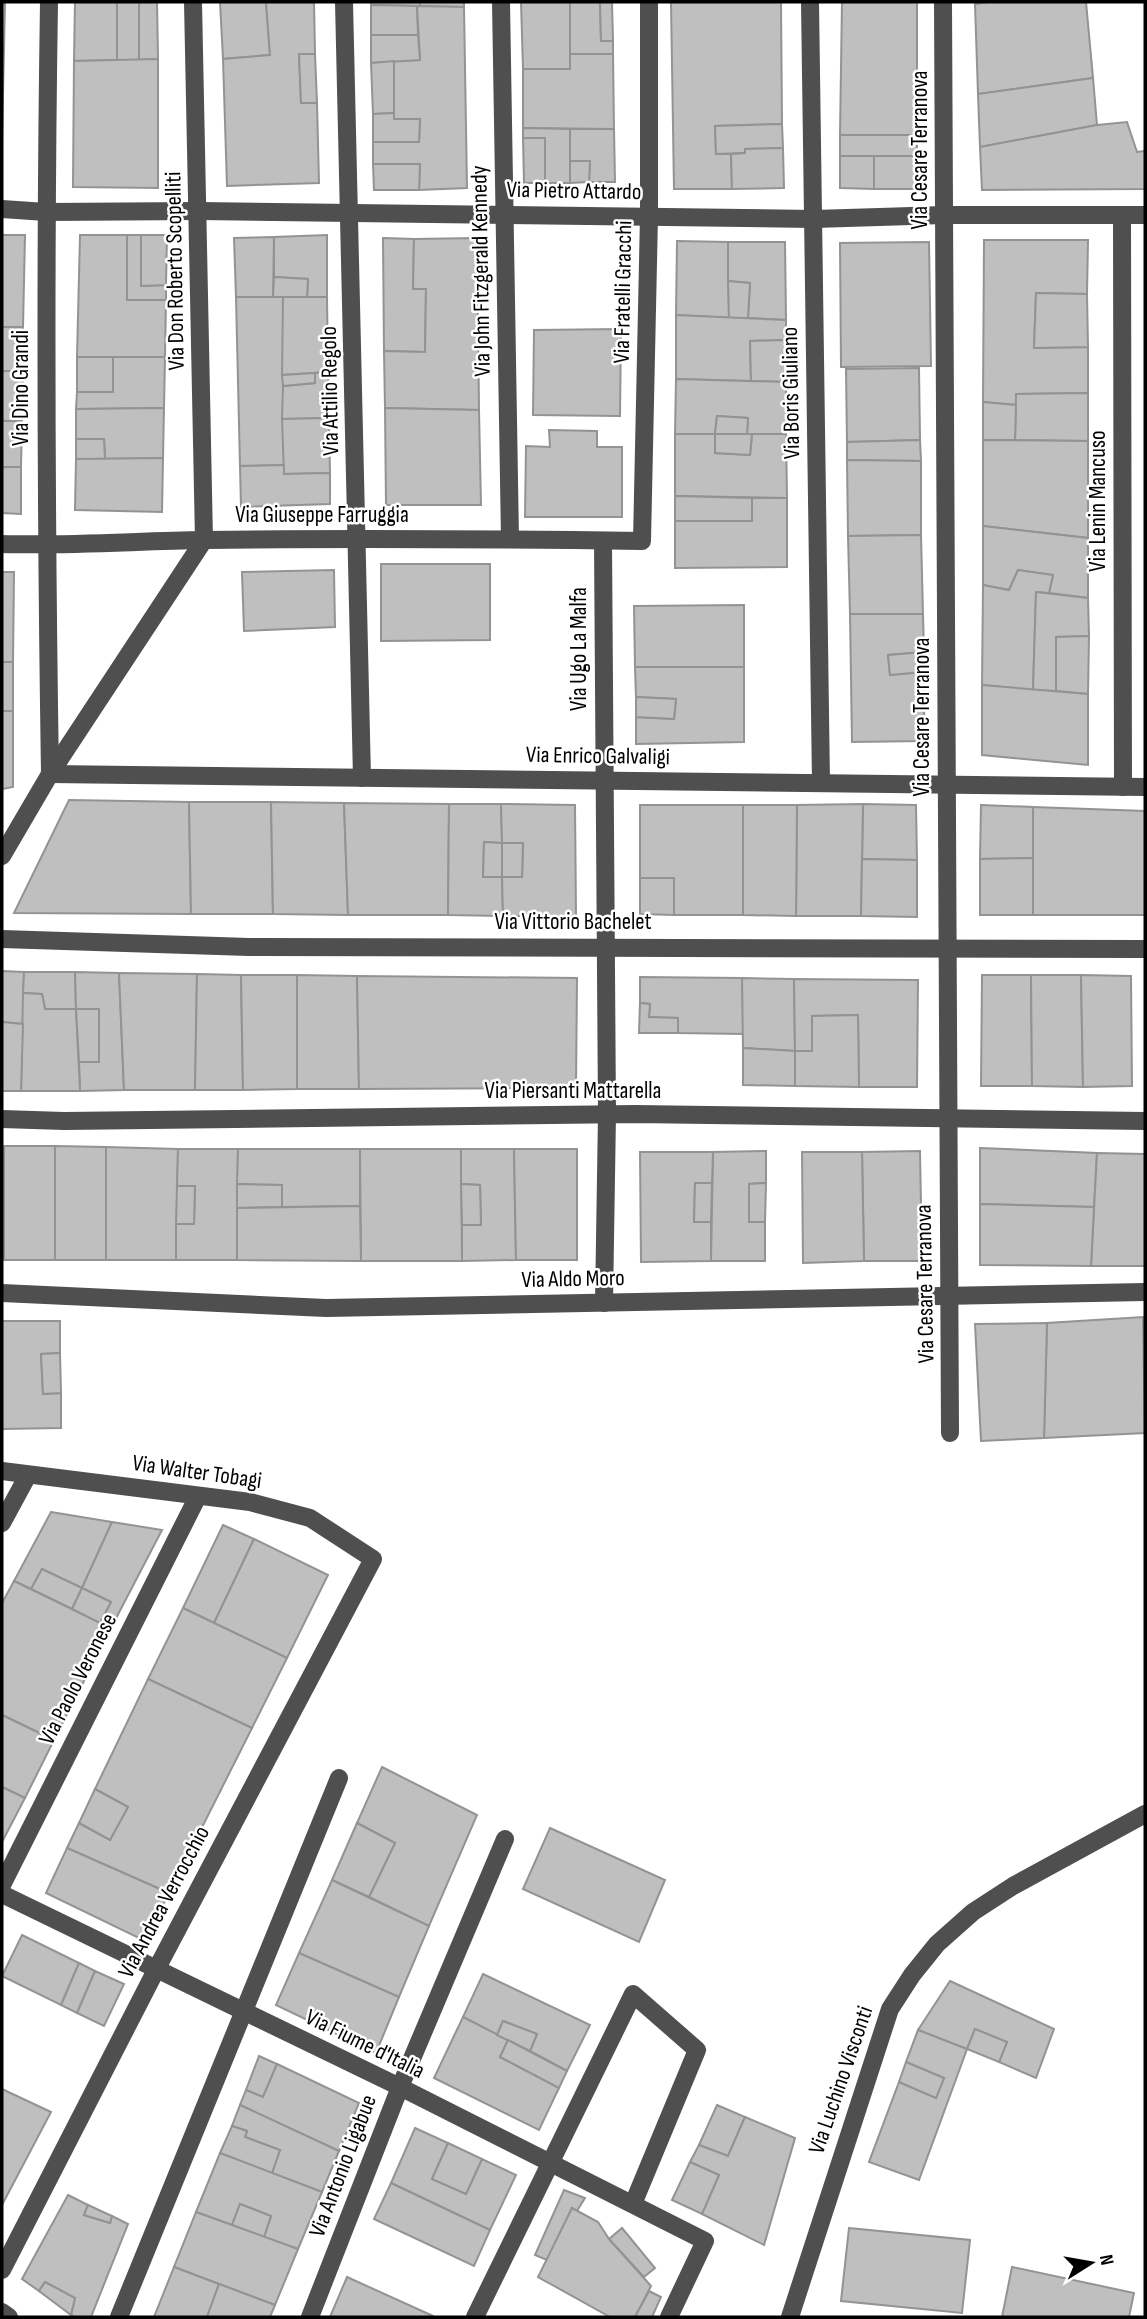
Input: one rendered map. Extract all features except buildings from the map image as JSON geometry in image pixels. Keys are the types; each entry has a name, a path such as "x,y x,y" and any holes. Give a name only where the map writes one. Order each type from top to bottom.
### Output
{"street":[{"name":"Via Dino Grandi","path":"49,2 46,546 50,774"},
{"name":"Via Don Roberto Scopelliti","path":"193,2 204,540"},
{"name":"Via Attilio Regolo","path":"344,2 362,778"},
{"name":"Via John Fitzgerald Kennedy","path":"501,2 510,539"},
{"name":"Via Fratelli Gracchi","path":"642,541 649,216 649,2"},
{"name":"Via Boris Giuliano","path":"810,2 821,783"},
{"name":"Via Cesare Terranova","path":"943,2 950,1433"},
{"name":"Via Pietro Attardo","path":"2,209 46,212 199,211 814,219 944,215 1145,215"},
{"name":"Via Lenin Mancuso","path":"1122,215 1123,787"},
{"name":"Via Giuseppe Farruggia","path":"2,544 46,546 204,540 642,541"},
{"path":"2,856 50,774 204,540"},
{"name":"Via Ugo La Malfa","path":"603,541 607,1114 604,1303"},
{"name":"Via Enrico Galvaligi","path":"50,774 1145,787"},
{"name":"Via Vittorio Bachelet","path":"2,939 249,947 1145,948"},
{"name":"Via Piersanti Mattarella","path":"2,1119 64,1121 607,1114 1145,1121"},
{"name":"Via Aldo Moro","path":"2,1293 326,1308 1145,1292"},
{"name":"Via Walter Tobagi","path":"2,1471 250,1502 310,1518 373,1559"},
{"path":"2,1523 28,1475"},
{"name":"Via Paolo Veronese","path":"2,1885 198,1496"},
{"name":"Via Andrea Verrocchio","path":"2,2270 156,1970 373,1559"},
{"path":"119,2317 339,1777"},
{"name":"Via Luchino Visconti","path":"790,2317 890,2009 912,1975 937,1944 973,1912 1013,1885 1145,1814"},
{"name":"Via Antonio Ligabue","path":"310,2317 400,2087 505,1839"},
{"name":"Via Fiume d'Italia","path":"2,1894 400,2087 705,2241 669,2317"},
{"path":"475,2317 633,1994 697,2050 633,2204"},
{"path":"2,2312 9,2317"}]}
